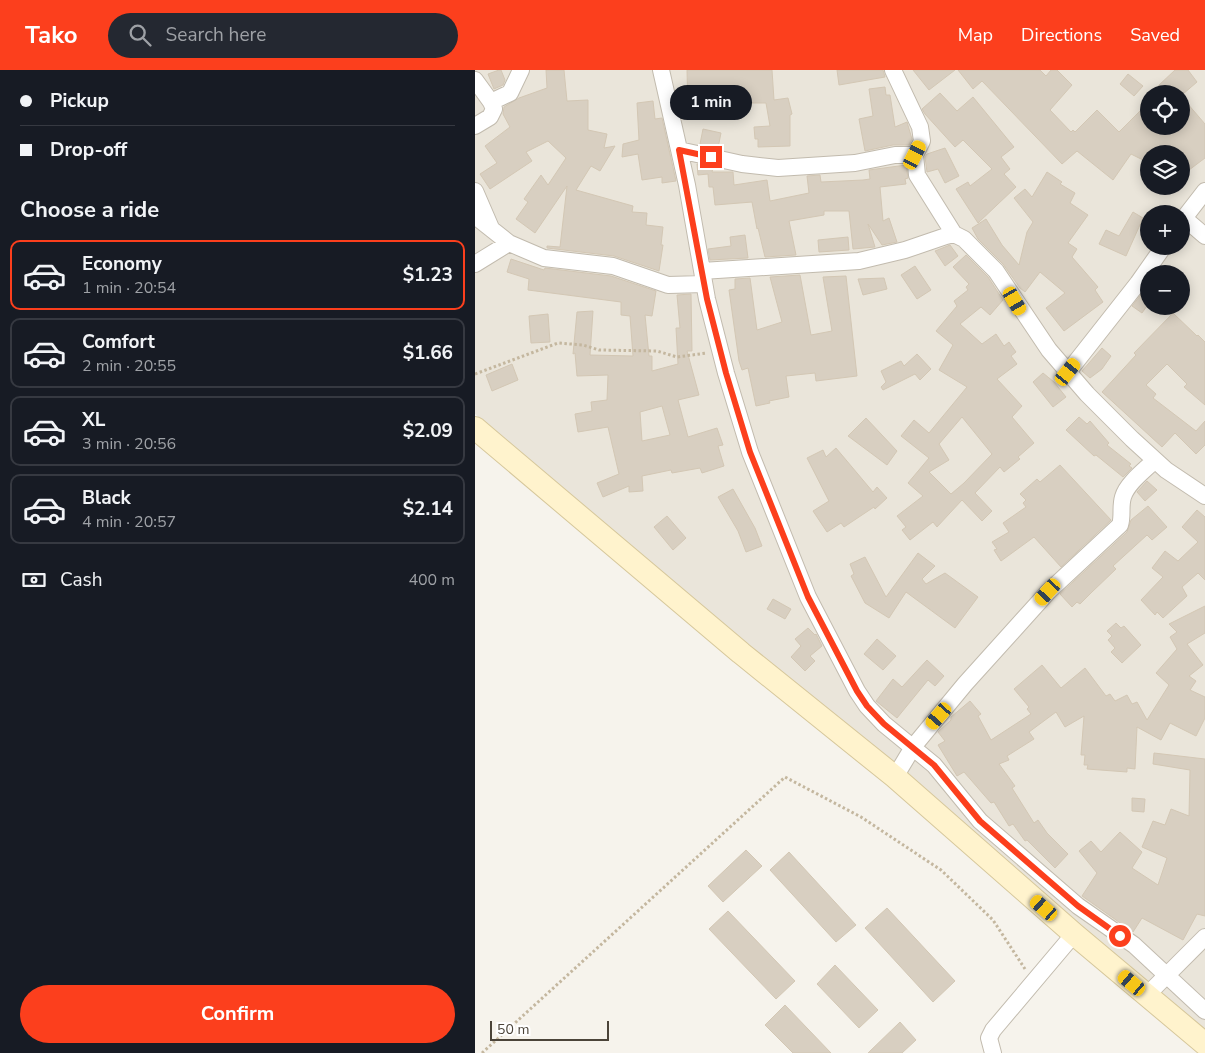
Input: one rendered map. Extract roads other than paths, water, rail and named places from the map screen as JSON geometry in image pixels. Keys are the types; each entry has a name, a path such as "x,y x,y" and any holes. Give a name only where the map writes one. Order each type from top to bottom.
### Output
{"main road":[{"path":"475,428 741,653 895,777 1074,934 1205,1044"}],"street":[{"path":"491,102 511,93 521,70"},
{"path":"661,70 679,150 703,278 720,351 750,452 808,597 867,706 884,724 934,765 980,821 1078,906 1134,945 1205,1011"},
{"path":"893,70 920,126 922,141 915,155 917,175 954,234 963,238 996,271 1033,328 1068,372 1132,439 1155,460 1205,496"},
{"path":"475,80 494,109 490,116 475,126"},
{"path":"679,150 742,164 778,168 855,163 895,154 915,155"},
{"path":"475,191 493,230"},
{"path":"1190,210 1205,191"},
{"path":"475,216 509,243 544,258 613,266 668,284 703,278 859,261 905,250 954,234"},
{"path":"1190,226 1205,236"},
{"path":"475,264 509,243"},
{"path":"1068,372 1139,283 1158,255"},
{"path":"895,777 913,747 965,684 1048,592 1120,525 1123,518 1123,496 1132,483 1155,460"},
{"path":"993,1053 989,1038 993,1030 1074,934"},
{"path":"1147,995 1205,937"}]}
